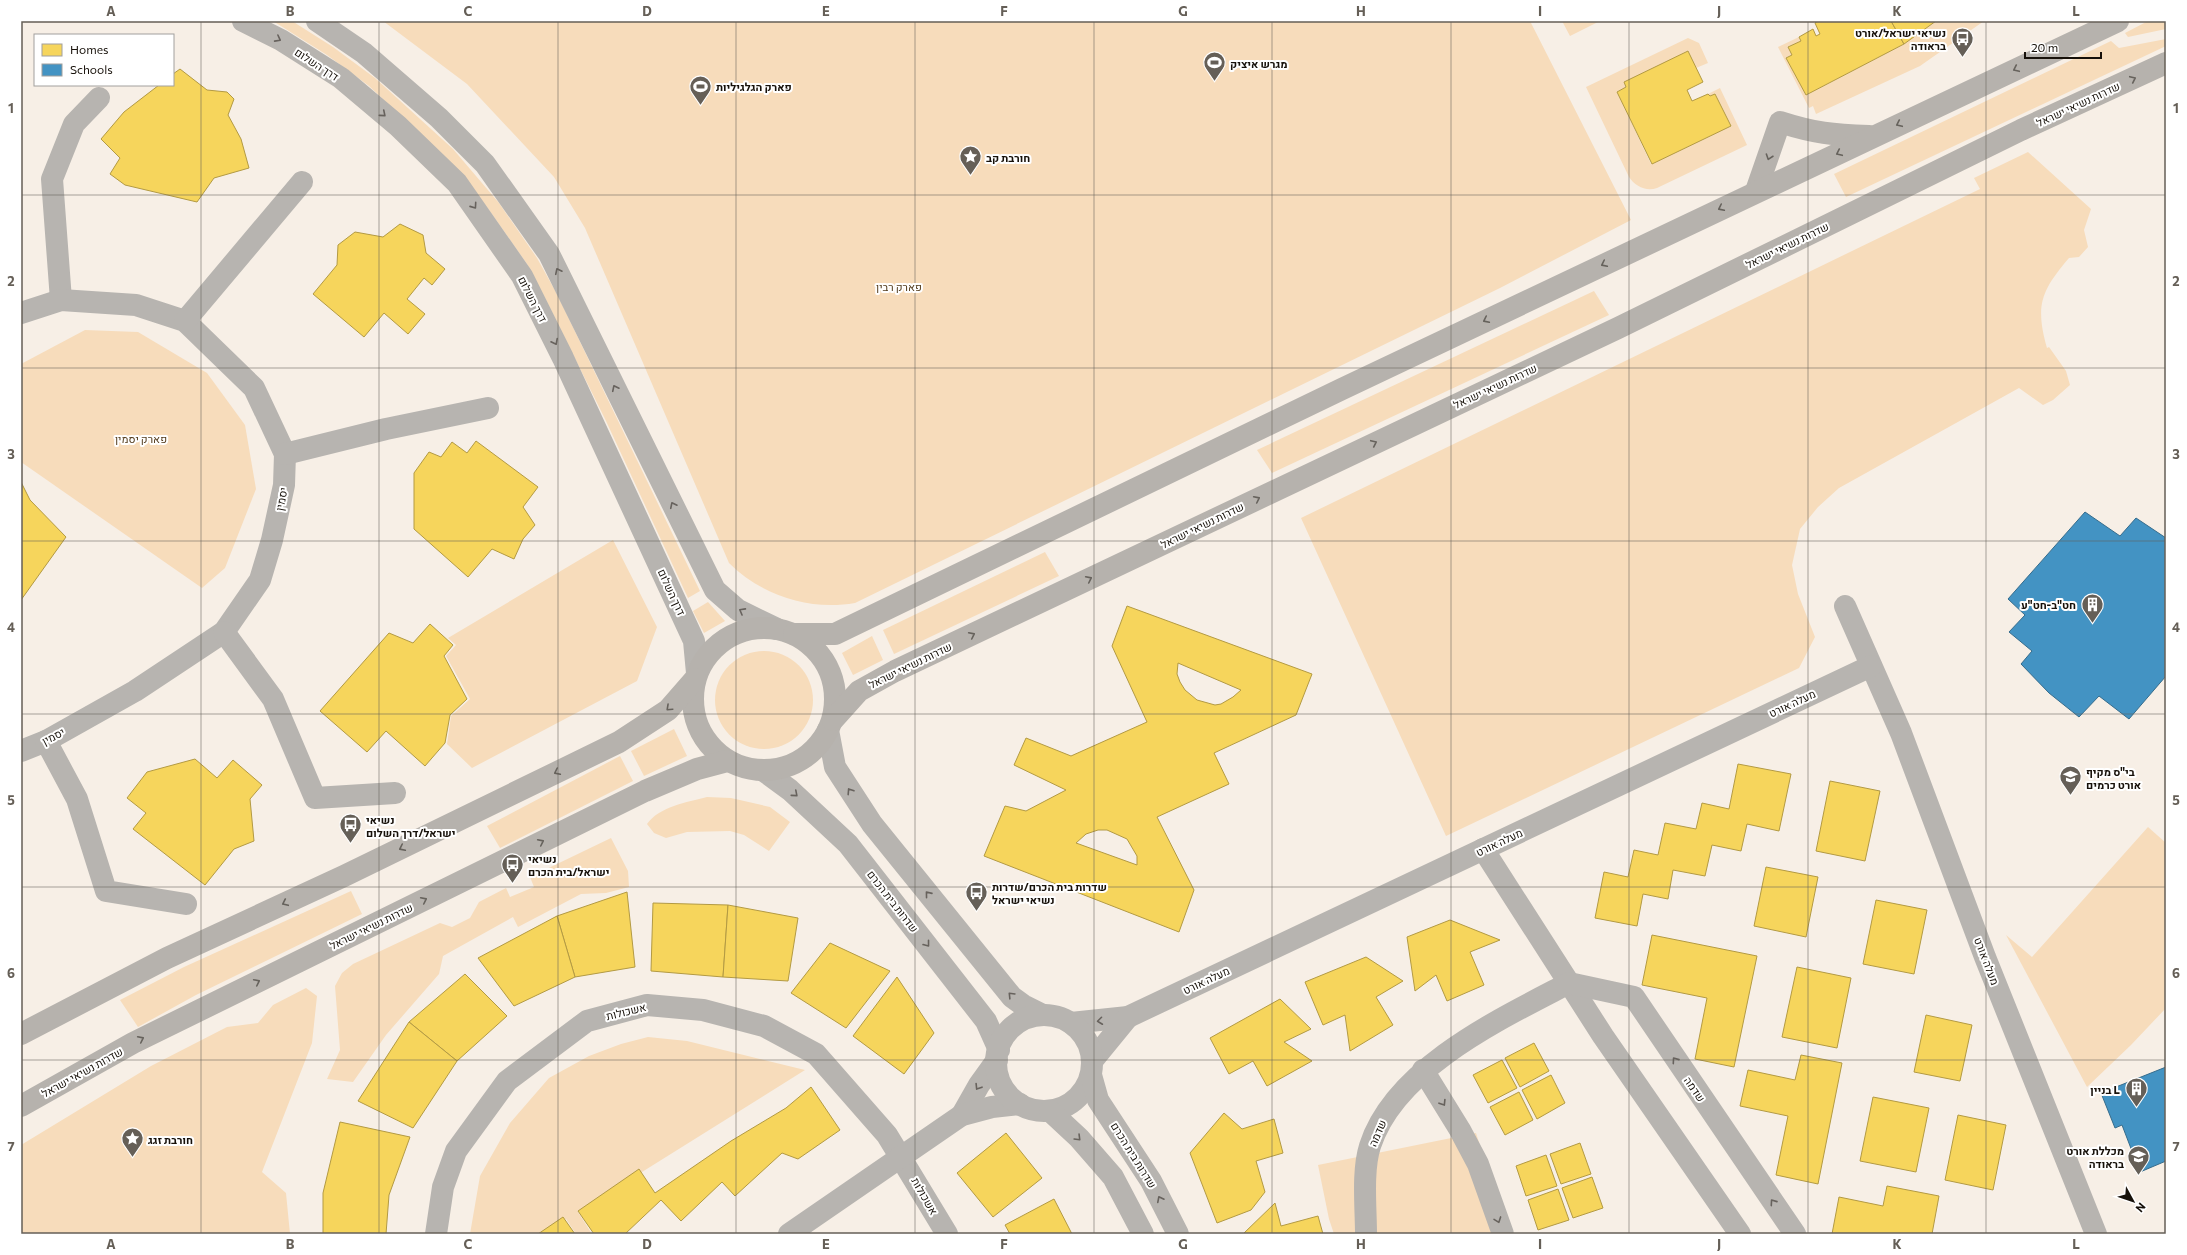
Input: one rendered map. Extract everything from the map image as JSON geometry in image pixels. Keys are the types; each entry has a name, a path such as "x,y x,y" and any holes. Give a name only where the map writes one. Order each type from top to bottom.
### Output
{"main road":[{"path":"21,1034 167,958 344,876 619,742 668,710 696,676 710,652 724,640 742,631 759,628 835,634 1756,191 2118,21"},
{"name":"שדרות נשיאי ישראל","path":"830,725 859,691 895,671 1618,328 2021,130 2166,64"},
{"path":"1756,191 1780,122 1813,132 1838,136 1874,136"},
{"path":"696,676 692,697 696,722 708,744 728,761 739,766 764,771 793,765 807,756 819,744 830,725 835,688 830,671 821,656 809,643 785,631"},
{"name":"שדרות נשיאי ישראל","path":"21,1106 133,1043 645,791 697,769 728,761"}],"street":[{"name":"דרך השלום","path":"243,21 281,40 341,78 398,126 457,183 522,276 563,358 694,641 696,676"},
{"path":"317,21 364,53 439,118 485,164 549,254 715,590 738,610 785,631"},
{"path":"60,300 52,179 74,124 99,98"},
{"path":"185,321 302,182"},
{"name":"יסמין","path":"21,313 60,300 136,305 185,321 254,388 285,454 284,485 272,540 260,580 224,632 136,690 46,741 21,751"},
{"path":"285,454 386,429 488,408"},
{"name":"מעלה אורט","path":"1845,606 1901,733 1985,957 2096,1234"},
{"path":"224,632 273,699 314,798 395,793"},
{"name":"מעלה אורט","path":"1071,1023 1128,1017 1871,666"},
{"path":"830,725 835,767 872,824 1012,997 1023,1006 1043,1015 1058,1017 1071,1023 1082,1033 1089,1046 1092,1068 1085,1089 1076,1100 1063,1107 1050,1111 1034,1110 1020,1104 1008,1094 1000,1081 998,1055"},
{"path":"46,741 76,799 106,891 186,904"},
{"name":"שדרות בית הכרם","path":"764,771 790,790 848,844 986,1020 998,1055"},
{"path":"1482,850 1603,1036 1740,1234"},
{"name":"שדמה","path":"1366,1234 1366,1182 1369,1148 1380,1121 1397,1098 1423,1070 1481,1031 1568,983 1634,997 1795,1234"},
{"name":"אשכולות","path":"436,1234 443,1187 456,1151 507,1081 587,1021 647,1005 703,1010 764,1026 816,1054 887,1135 947,1234"},
{"path":"962,1115 998,1055 1005,1036 1015,1025 1028,1018 1043,1015"},
{"name":"מעלה אורט","path":"1092,1068 1128,1017"},
{"name":"שדרות בית הכרם","path":"1092,1068 1098,1100 1151,1181 1178,1234"},
{"path":"1423,1070 1460,1130 1478,1164 1503,1234"},
{"path":"790,1234 902,1158 962,1115 992,1107 1020,1104"},
{"path":"1050,1111 1079,1138 1114,1177 1143,1234"}],"green space":[{"path":"273,21 292,21 333,47 375,78 453,149 499,203 537,258 557,294 700,591 688,598 606,421 546,300 527,264 489,210 458,170 369,86 327,55"},
{"name":"פארק רבין","path":"383,21 1530,21 1631,220 1500,288 855,603 821,605 804,603 772,592 756,584 742,575 729,563 585,228 554,177 467,84"},
{"path":"1562,21 1600,21 1570,36"},
{"path":"1936,21 1984,21 1920,66 1816,114 1813,106 1809,108 1778,47 1799,37 1801,41 1788,47 1792,55 1786,58 1806,95 1904,44"},
{"path":"2148,21 2166,21 2166,29 2128,37 2125,33"},
{"path":"1688,38 1699,43 1708,63 1696,68 1688,51 1617,92 1651,164 1731,126 1715,94 1710,96 1708,94 1720,88 1747,145 1657,188 1645,189 1634,183 1629,177 1586,87"},
{"path":"2166,39 2166,46 1846,197 1834,174 2111,41 2119,48"},
{"path":"2028,152 2091,209 2084,230 2088,247 2079,257 2069,258 2052,280 2043,299 2041,309 2043,333 2047,348 2049,347 2066,371 2070,385 2053,400 2043,405 2019,388 1839,488 1818,507 1800,529 1792,565 1798,594 1815,637 1799,668 1446,836 1301,518 1980,189 1974,178"},
{"path":"1594,291 1609,315 1272,473 1257,450"},
{"name":"פארק יסמין","path":"85,330 138,332 207,373 245,425 256,489 225,568 202,588 21,462 21,364"},
{"path":"613,540 657,627 637,681 472,768 447,744 451,716 470,699 446,656 456,645 448,638"},
{"path":"1045,552 1059,576 894,654 883,630"},
{"path":"708,602 725,621 704,633 693,611"},
{"path":"872,636 883,660 853,675 842,653"},
{"path":"764,651 783,655 799,665 809,681 813,700 809,719 799,735 783,745 764,749 745,745 729,735 719,719 715,700 719,681 729,665 745,655"},
{"path":"674,729 687,756 644,776 631,751"},
{"path":"620,756 633,781 500,848 487,826"},
{"path":"707,797 731,798 770,807 790,822 769,851 744,835 730,831 687,832 666,838 654,833 647,824 652,818 666,809 682,803"},
{"path":"2148,827 2166,843 2166,1008 2131,1045 2087,1087 2006,935 2032,957"},
{"path":"611,838 628,871 629,887 606,893 581,894 518,927 513,917 443,956 439,974 386,1035 353,1082 327,1079 340,1050 335,986 342,973 353,964 440,923 452,927 470,918 479,902 506,888 510,897 534,887 530,877"},
{"path":"351,891 362,914 196,995 138,1027 120,1000 184,967"},
{"name":"חורבת זגג","path":"306,988 317,996 312,1043 262,1172 286,1193 290,1234 21,1234 21,1145 151,1066 227,1027 258,1023 273,1005"},
{"path":"648,1037 687,1041 805,1070 578,1212 592,1234 576,1234 566,1219 542,1234 470,1234 480,1176 510,1123 549,1078 589,1056 621,1044"},
{"path":"1476,1133 1508,1234 1334,1234 1329,1219 1318,1165"}],"building: Homes":[{"path":"1818,21 1891,21 1904,44 1806,95 1786,58 1792,55 1788,47 1801,41 1799,37 1813,29 1816,36 1820,34 1815,23"},
{"path":"1891,21 1936,21 1904,44"},
{"path":"1688,51 1703,82 1687,90 1692,101 1708,94 1710,96 1715,94 1731,126 1652,164 1617,92 1626,87 1624,82"},
{"path":"180,69 207,90 227,92 234,99 228,115 241,139 249,168 214,178 197,202 125,185 110,174 120,158 101,139 124,112 158,86 174,86 174,73"},
{"path":"400,224 423,235 426,253 445,269 432,285 424,278 407,299 425,314 408,334 384,313 364,337 313,294 337,265 338,245 355,232 383,237"},
{"path":"476,441 538,487 523,507 535,525 523,539 514,559 492,549 468,577 414,529 414,473 429,452 441,457 452,442 467,453"},
{"path":"21,482 30,500 66,537 21,600"},
{"path":"1127,606 1312,674 1296,715 1214,753 1229,784 1157,817 1194,890 1179,932 984,856 1005,806 1026,811 1066,790 1014,765 1026,738 1071,756 1147,722 1112,646","holes":["1178,663 1241,690 1221,704 1215,705 1197,700 1185,690 1180,682 1177,674","1098,830 1107,830 1127,839 1137,856 1137,865 1076,843 1086,834"]},
{"path":"430,624 453,645 444,656 467,699 450,715 445,743 425,766 386,731 367,752 320,711 389,633 413,643"},
{"path":"195,759 217,778 233,760 262,785 250,799 254,841 234,849 205,885 133,829 146,813 127,798 147,772"},
{"path":"1738,764 1791,774 1779,831 1747,824 1741,851 1712,845 1705,876 1673,870 1668,899 1643,894 1637,926 1595,918 1604,872 1628,877 1634,850 1658,855 1665,823 1696,829 1702,803 1729,809"},
{"path":"1830,781 1880,791 1865,861 1816,851"},
{"path":"1766,867 1818,877 1806,937 1754,926"},
{"path":"627,892 635,967 575,977 557,916"},
{"path":"1876,900 1927,910 1914,974 1863,964"},
{"path":"653,903 728,905 723,977 651,971"},
{"path":"728,905 798,918 788,981 723,977"},
{"path":"557,916 575,977 514,1006 478,958"},
{"path":"1450,920 1500,940 1470,952 1484,985 1447,1001 1436,975 1415,991 1407,937"},
{"path":"1652,935 1757,956 1734,1067 1695,1059 1707,998 1642,985"},
{"path":"830,943 890,971 846,1028 791,993"},
{"path":"1366,957 1403,981 1376,997 1393,1025 1350,1051 1345,1015 1323,1025 1305,982"},
{"path":"1797,967 1851,978 1837,1048 1782,1037"},
{"path":"465,974 507,1016 457,1061 409,1022"},
{"path":"897,977 934,1033 904,1074 853,1036"},
{"path":"1280,999 1311,1029 1284,1042 1312,1061 1267,1086 1253,1061 1229,1074 1210,1038"},
{"path":"1926,1015 1972,1025 1960,1081 1914,1072"},
{"path":"409,1022 457,1061 413,1128 358,1101"},
{"path":"1534,1043 1549,1071 1520,1087 1505,1058"},
{"path":"1801,1055 1842,1063 1818,1184 1776,1175 1788,1116 1740,1106 1748,1070 1795,1080"},
{"path":"1502,1060 1517,1088 1488,1103 1473,1075"},
{"path":"1551,1075 1565,1103 1537,1119 1522,1090"},
{"path":"811,1087 840,1130 798,1159 782,1153 735,1196 722,1182 681,1221 661,1200 625,1234 594,1234 578,1211 639,1169 655,1193 731,1141 786,1108"},
{"path":"1519,1092 1533,1120 1505,1135 1490,1107"},
{"path":"1873,1097 1929,1108 1916,1172 1860,1161"},
{"path":"1224,1113 1242,1129 1274,1119 1283,1153 1256,1161 1265,1192 1251,1210 1217,1223 1190,1153"},
{"path":"1958,1115 2006,1125 1993,1190 1945,1180"},
{"path":"340,1122 410,1137 389,1195 386,1234 323,1234 323,1193"},
{"path":"1006,1133 1042,1178 993,1217 957,1173"},
{"path":"1580,1143 1591,1174 1561,1184 1550,1154"},
{"path":"1546,1155 1557,1186 1526,1196 1516,1166"},
{"path":"1592,1177 1603,1208 1573,1218 1562,1188"},
{"path":"1887,1186 1939,1196 1932,1234 1832,1234 1839,1197 1883,1206"},
{"path":"1558,1189 1569,1220 1538,1230 1528,1200"},
{"path":"1054,1199 1072,1234 1010,1234 1005,1225"},
{"path":"1275,1203 1281,1226 1318,1216 1323,1234 1243,1234"},
{"path":"563,1217 575,1234 538,1234"}],"building: Schools":[{"name":"חט\"ב-חט\"ע","path":"2085,512 2120,536 2136,518 2166,538 2166,676 2129,719 2099,696 2079,717 2049,693 2021,664 2032,651 2009,632 2025,615 2008,599"},
{"name":"בניין L","path":"2166,1067 2166,1161 2140,1172 2122,1125 2115,1128 2101,1093"}],"place":[{"name":"נשיאי ישראל/אורט בראודה","path":"1962,58"},
{"name":"מגרש איציק","path":"1215,82"},
{"name":"פארק הגלגיליות","path":"700,106"},
{"name":"חורבת קב","path":"970,176"},
{"name":"חט\"ב-חט\"ע","path":"2092,624"},
{"name":"בי\"ס מקיף אורט כרמים","path":"2071,796"},
{"name":"נשיאי ישראל/דרך השלום","path":"351,844"},
{"name":"נשיאי ישראל/בית הכרם","path":"513,884"},
{"name":"שדרות בית הכרם/שדרות נשיאי ישראל","path":"976,912"},
{"name":"בניין L","path":"2136,1108"},
{"name":"חורבת זגג","path":"133,1158"},
{"name":"מכללת אורט בראודה","path":"2139,1176"}]}
